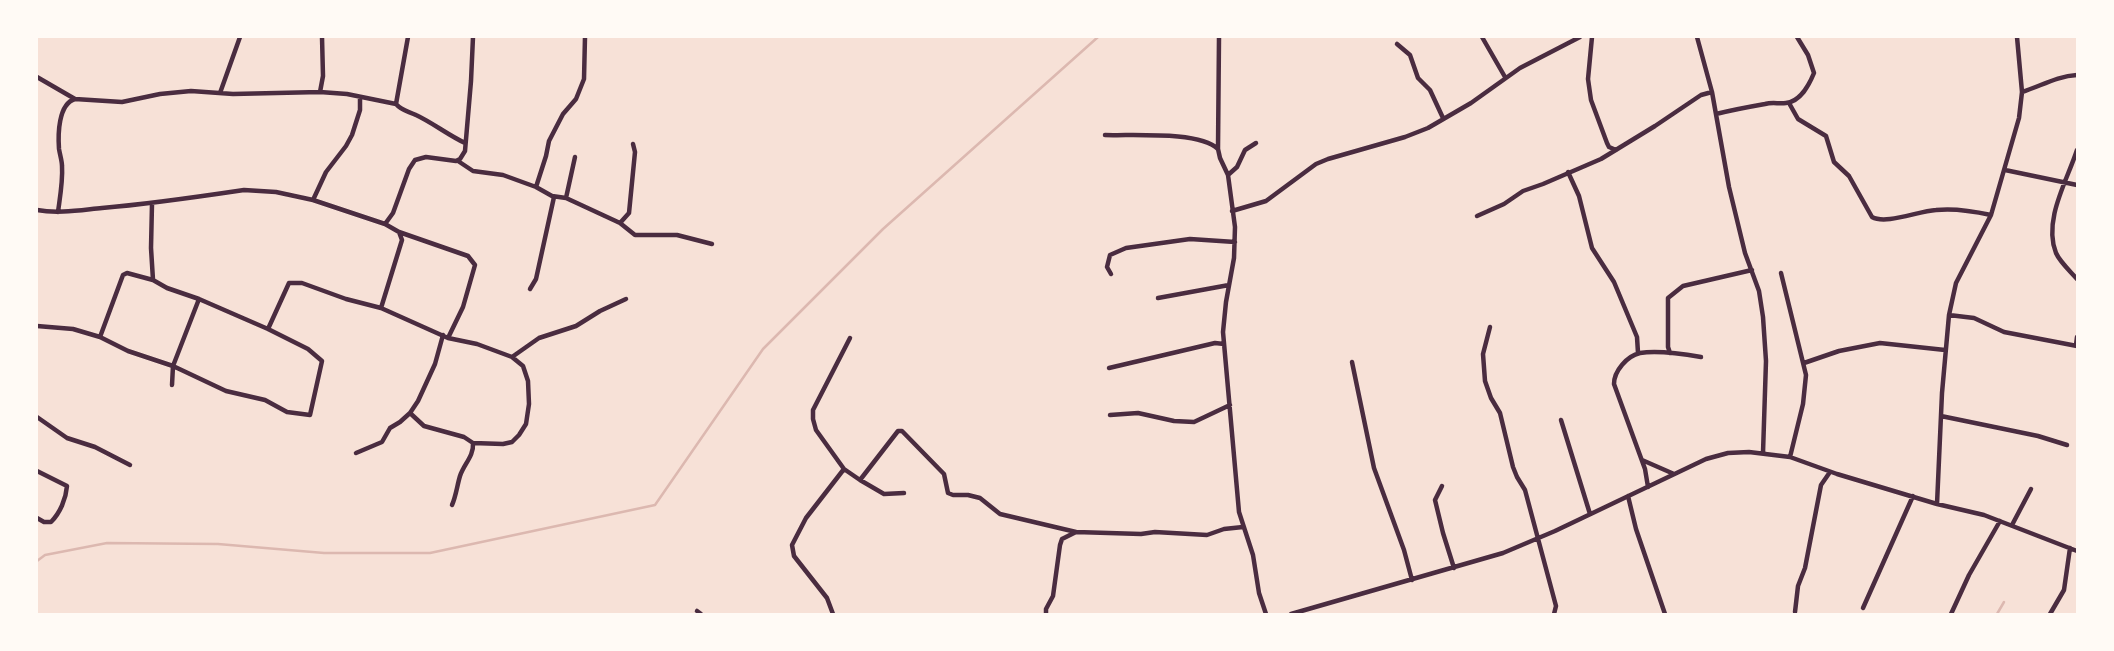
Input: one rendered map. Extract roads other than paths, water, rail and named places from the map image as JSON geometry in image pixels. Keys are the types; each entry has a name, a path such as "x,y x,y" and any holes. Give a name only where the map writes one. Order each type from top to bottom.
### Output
{"street":[{"path":"220,93 240,37"},
{"path":"320,92 324,64 322,37"},
{"path":"408,37 397,104 400,109 415,114 465,143"},
{"path":"385,224 393,214 409,169 415,160 426,157 451,162 457,160 465,151 473,37"},
{"path":"536,187 548,141 562,114 576,99 584,79 585,37"},
{"path":"1219,37 1218,149 1228,175 1235,227 1234,258 1223,332 1239,512 1253,555 1259,593 1266,614"},
{"path":"1482,37 1505,77"},
{"path":"1231,211 1266,201 1316,164 1428,128 1471,103 1505,77 1580,37"},
{"path":"1592,37 1588,79 1591,100 1606,143 1617,150"},
{"path":"1697,37 1712,92 1729,187 1745,253 1759,291 1766,361 1763,453"},
{"path":"1716,114 1777,102 1789,103 1802,95 1814,73 1808,55 1797,37"},
{"path":"1937,504 1949,315 1956,283 1990,215 2020,118 2022,92 2017,37"},
{"path":"1397,44 1410,55 1418,78 1430,90 1443,118"},
{"path":"2022,92 2056,78 2077,75"},
{"path":"37,77 75,99"},
{"path":"58,212 62,166 60,126 64,107 75,99 122,102 191,91 320,92 347,94 397,104"},
{"path":"1477,216 1504,204 1523,191 1617,150 1701,95 1712,92"},
{"path":"313,200 326,172 352,135 360,110 360,98"},
{"path":"1789,103 1798,119 1826,136 1834,162 1849,176 1868,211 1877,220 1940,209 1990,215"},
{"path":"1105,135 1188,137 1207,141 1218,149"},
{"path":"1228,175 1237,167 1245,150 1256,143"},
{"path":"621,223 629,213 635,152 633,144"},
{"path":"2077,150 2052,224 2057,254 2077,279"},
{"path":"566,198 575,157"},
{"path":"457,160 473,171 503,175 554,197 566,198 621,223 635,235 677,235 712,244"},
{"path":"2005,170 2077,185"},
{"path":"1567,172 1579,196 1592,248 1614,282 1637,337 1638,353"},
{"path":"37,209 58,212 152,204 244,190 276,192 313,200 468,256 475,265 463,307 446,336 418,401 410,413 390,428 382,442 356,453"},
{"path":"530,289 536,279 554,197"},
{"path":"152,204 153,280"},
{"path":"381,308 402,240 399,232"},
{"path":"1111,274 1107,267 1110,255 1126,248 1190,239 1235,242"},
{"path":"1670,353 1668,298 1683,286 1752,271"},
{"path":"37,326 73,330 100,337 128,351 173,366 226,391 265,400 287,412 310,415 322,361 309,349 153,280 127,273 123,275 100,337"},
{"path":"1781,273 1806,375 1803,404 1790,457"},
{"path":"268,329 289,284 302,282 346,299 381,308 446,336 512,357 523,366 528,381 529,404 526,424 512,442 474,443 464,437 424,426 410,413"},
{"path":"1158,298 1229,285"},
{"path":"172,385 173,366 199,299"},
{"path":"512,357 539,338 576,326 626,299"},
{"path":"1949,315 1974,318 2004,332 2077,345 2077,337"},
{"path":"1490,327 1483,354 1485,381 1500,413 1513,467 1525,490 1556,606 1553,614"},
{"path":"850,338 813,410 816,430 844,469 884,494 904,493"},
{"path":"1109,368 1215,343 1224,344"},
{"path":"1804,363 1839,351 1880,343 1945,350"},
{"path":"1648,487 1645,469 1614,384 1614,376 1617,369 1638,353 1701,357"},
{"path":"1352,362 1374,468 1412,580"},
{"path":"1110,415 1138,413 1161,419 1194,422 1230,405"},
{"path":"37,416 67,438 95,447 130,465"},
{"path":"1941,416 2038,436 2067,445"},
{"path":"1561,420 1590,514"},
{"path":"860,480 898,430 944,474 948,493 980,498 1000,514 1076,532 1207,535 1224,529 1243,527"},
{"path":"452,505 460,476 474,451 474,443"},
{"path":"1291,614 1503,553 1674,474 1728,453 1763,453 1790,457 1830,472 1937,504 1984,515 2077,551"},
{"path":"1641,460 1674,474"},
{"path":"832,614 827,598 794,555 792,545 806,518 844,469"},
{"path":"37,471 67,486 63,505 51,522 37,519"},
{"path":"1795,612 1798,586 1805,568 1821,485 1830,472"},
{"path":"1442,486 1435,500 1454,568"},
{"path":"2012,525 2031,489"},
{"path":"1628,496 1636,529 1665,614"},
{"path":"1863,608 1913,496"},
{"path":"1951,614 1969,575 2000,521"},
{"path":"1045,614 1058,575 1062,539 1076,532"},
{"path":"2050,614 2064,590 2070,548"}],"waterway":[{"path":"37,561 45,555 107,543 218,544 324,553 430,553 655,505 763,349 883,229 1098,37"},
{"path":"1997,614 2004,602"}]}
